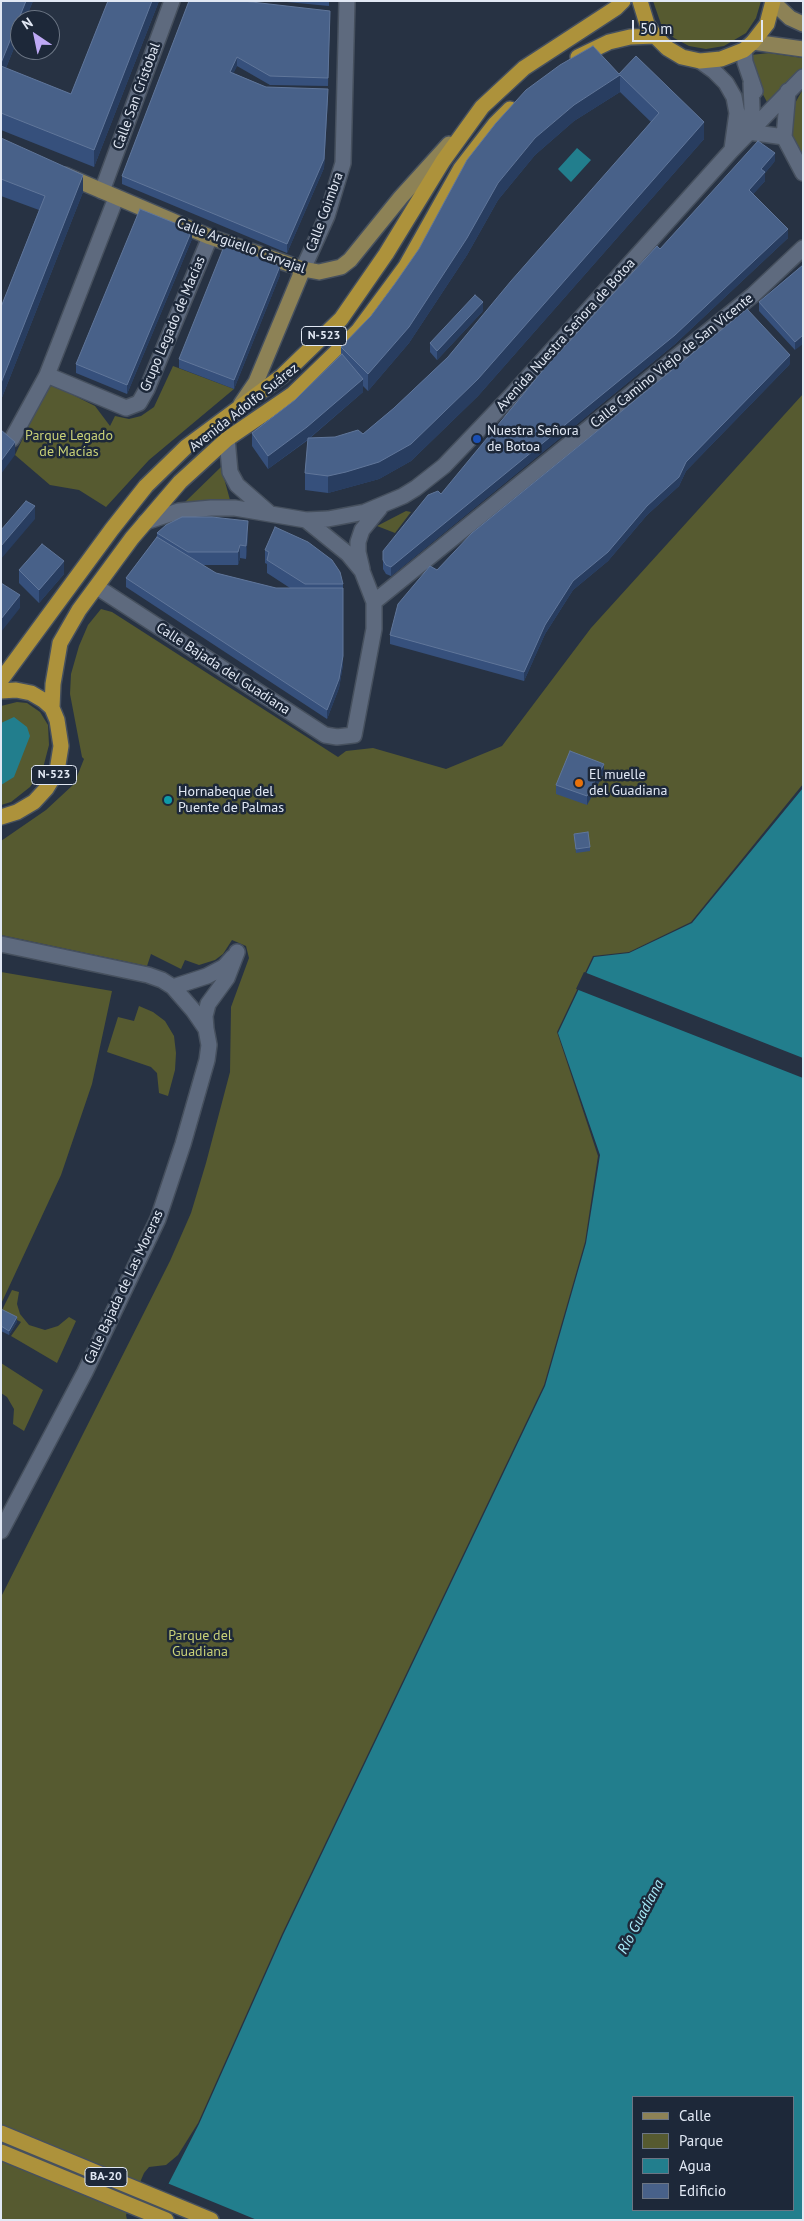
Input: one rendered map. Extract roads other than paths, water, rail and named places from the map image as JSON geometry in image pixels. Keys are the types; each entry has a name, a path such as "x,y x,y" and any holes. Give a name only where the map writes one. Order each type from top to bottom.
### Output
{"highway":[{"name":"Avenida Adolfo Suárez","path":"1,680 146,486 186,447 282,376 341,320 386,254 443,161 482,107 524,68 616,8 623,1"},
{"path":"640,1 647,24 654,36 675,52 700,61 721,59 749,46 767,24 773,2"},
{"path":"565,65 582,54 609,42 630,37 654,36"},
{"name":"Avenida Adolfo Suárez","path":"52,708 53,684 60,643 79,610 145,522 180,482 227,439 293,394 358,331 406,266 461,168 495,124 520,100"},
{"path":"1,691 16,690 31,693 52,708"},
{"name":"N-523","path":"1,817 17,812 34,802 46,789 57,771 61,735 52,708"},
{"name":"BA-20","path":"1,2133 211,2220"},
{"name":"BA-20","path":"1,2152 166,2220"}],"main road":[{"path":"773,2 790,18 803,24"},
{"path":"749,46 803,49"},
{"name":"Calle Argüello Carvajal","path":"47,168 210,237 303,269 319,272 341,267 350,260 402,197 482,107"},
{"name":"Calle Coimbra","path":"239,407 256,382 303,269"}],"street":[{"name":"Calle San Cristobal","path":"102,192 172,1"},
{"name":"Calle Coimbra","path":"303,269 327,216 343,163 347,1"},
{"path":"749,46 752,109 749,132 784,137"},
{"path":"700,61 726,83 734,97 737,113 732,150"},
{"name":"Avenida Nuestra Señora de Botoa","path":"145,522 196,509 235,508 306,520 347,516 382,506 403,496 444,466 510,397 732,150 803,77"},
{"path":"751,83 768,114"},
{"path":"788,91 784,137 803,173"},
{"path":"12,439 47,375 116,198"},
{"name":"Grupo Legado de Macías","path":"47,375 126,408 139,402 147,389 210,237"},
{"name":"Calle Camino Viejo de San Vicente","path":"374,602 753,295 803,248"},
{"name":"Avenida Nuestra Señora de Botoa","path":"227,439 230,472 237,485 270,513"},
{"path":"374,602 362,571 358,542 362,530 382,506"},
{"path":"306,520 348,554 362,571"},
{"name":"Calle Bajada del Guadiana","path":"97,587 325,735 337,737 354,735 374,629 374,602"},
{"path":"1,944 148,975 173,987 184,997 206,1029"},
{"name":"Calle Bajada de Las Moreras","path":"1,1531 84,1372 158,1219 183,1144 207,1060 209,1045 205,1016 208,1004 227,978 237,952 224,967 192,982 173,987"}],"water":[{"path":"577,148 591,160 571,182 558,169"},
{"path":"14,717 27,727 30,736 14,777 1,785 1,723"},
{"name":"Río Guadiana","path":"803,788 803,2220 150,2220 199,2124 283,1935 545,1386 586,1243 600,1155 558,1033 594,957 629,953 692,923"}],"place":[{"name":"Nuestra Señora de Botoa","path":"477,439"},
{"name":"El muelle del Guadiana","path":"579,783"},
{"name":"Hornabeque del Puente de Palmas","path":"168,800"}],"park label":[{"name":"Parque Legado de Macías","path":"69,444"},
{"name":"Parque del Guadiana","path":"200,1644"}]}
